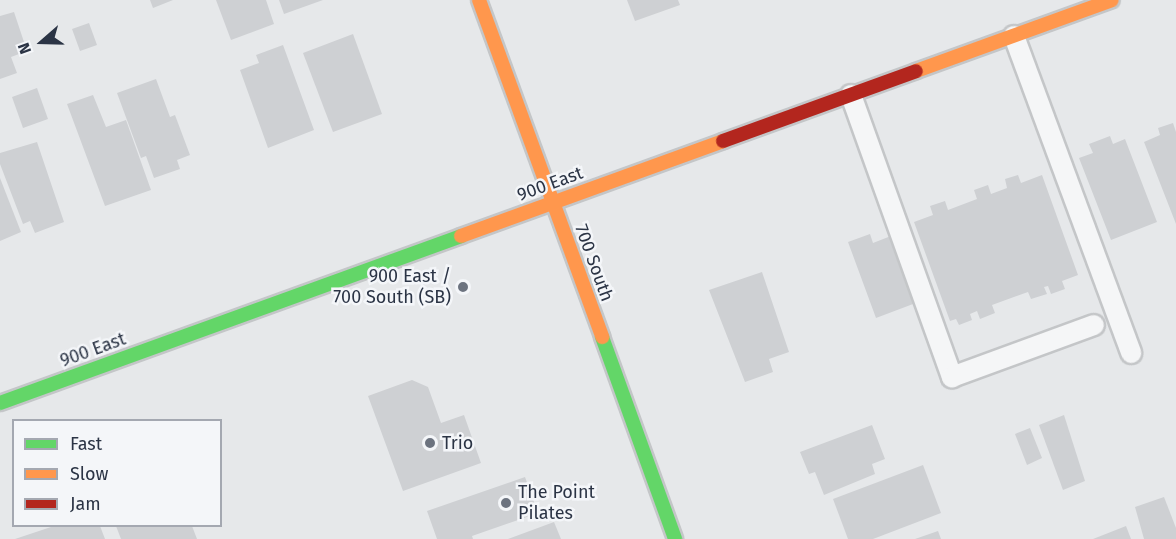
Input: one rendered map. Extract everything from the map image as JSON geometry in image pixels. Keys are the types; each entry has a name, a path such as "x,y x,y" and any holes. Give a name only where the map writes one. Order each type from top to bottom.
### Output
{"street":[{"name":"700 South","path":"479,0 675,539"},
{"name":"900 East","path":"0,403 1112,0"}],"lane":[{"path":"1014,36 1131,353"},
{"path":"851,95 952,376 1094,325"}],"building":[{"path":"150,0 173,0 153,8"},
{"path":"216,0 266,0 274,24 231,40"},
{"path":"279,0 323,0 284,14"},
{"path":"627,0 678,0 680,5 635,21"},
{"path":"14,12 27,51 11,57 17,73 0,79 0,16"},
{"path":"89,23 97,45 80,51 72,29"},
{"path":"353,34 382,114 333,132 303,53"},
{"path":"283,45 314,130 268,148 240,70 259,63 256,55"},
{"path":"156,79 170,117 175,115 190,155 177,160 180,169 154,178 146,156 141,158 117,93"},
{"path":"37,88 48,119 23,128 12,97"},
{"path":"93,95 106,127 126,120 151,190 105,206 67,104"},
{"path":"1173,123 1176,132 1176,224 1144,142 1160,135 1158,128"},
{"path":"1110,136 1113,144 1125,139 1157,222 1111,240 1079,158 1093,153 1089,144"},
{"path":"37,142 64,222 35,233 30,221 23,224 0,164 0,153"},
{"path":"1018,175 1021,183 1042,175 1078,275 1062,281 1065,289 1051,294 1048,286 1044,287 1047,294 1031,299 1028,292 992,305 995,313 980,319 977,311 970,314 972,320 959,325 956,319 950,321 914,222 933,215 930,206 945,201 948,210 977,199 974,190 988,185 991,194 1007,188 1005,179"},
{"path":"0,178 21,232 0,241"},
{"path":"870,234 873,243 896,234 921,301 876,318 848,242"},
{"path":"762,272 789,352 769,359 773,372 745,382 709,290"},
{"name":"Trio","path":"412,380 428,387 441,423 464,415 481,463 403,491 368,396"},
{"path":"1064,415 1085,481 1063,490 1039,425"},
{"path":"872,425 885,459 872,464 875,474 824,495 815,472 809,474 800,452"},
{"path":"1030,428 1042,458 1027,465 1015,434"},
{"path":"923,465 941,513 873,539 848,539 833,499"},
{"path":"525,477 538,513 472,536 473,539 437,539 427,511"},
{"path":"1164,497 1176,528 1176,539 1144,539 1135,507"},
{"path":"554,522 561,539 508,539"},
{"path":"1126,526 1131,539 1093,539"},
{"path":"51,527 100,527 105,539 15,539"},
{"path":"116,527 192,527 197,539 121,539"},
{"path":"938,531 941,539 915,539"}],"traffic: fast":[{"path":"0,403 461,236"},
{"path":"602,337 675,539"}],"traffic: slow":[{"path":"479,0 602,337"},
{"path":"916,71 1112,0"},
{"path":"461,236 723,141"}],"traffic: jam":[{"path":"723,141 916,71"}],"place":[{"name":"900 East / 700 South (SB)","path":"463,287"},
{"name":"Trio","path":"430,443"},
{"name":"The Point Pilates","path":"506,503"}]}
